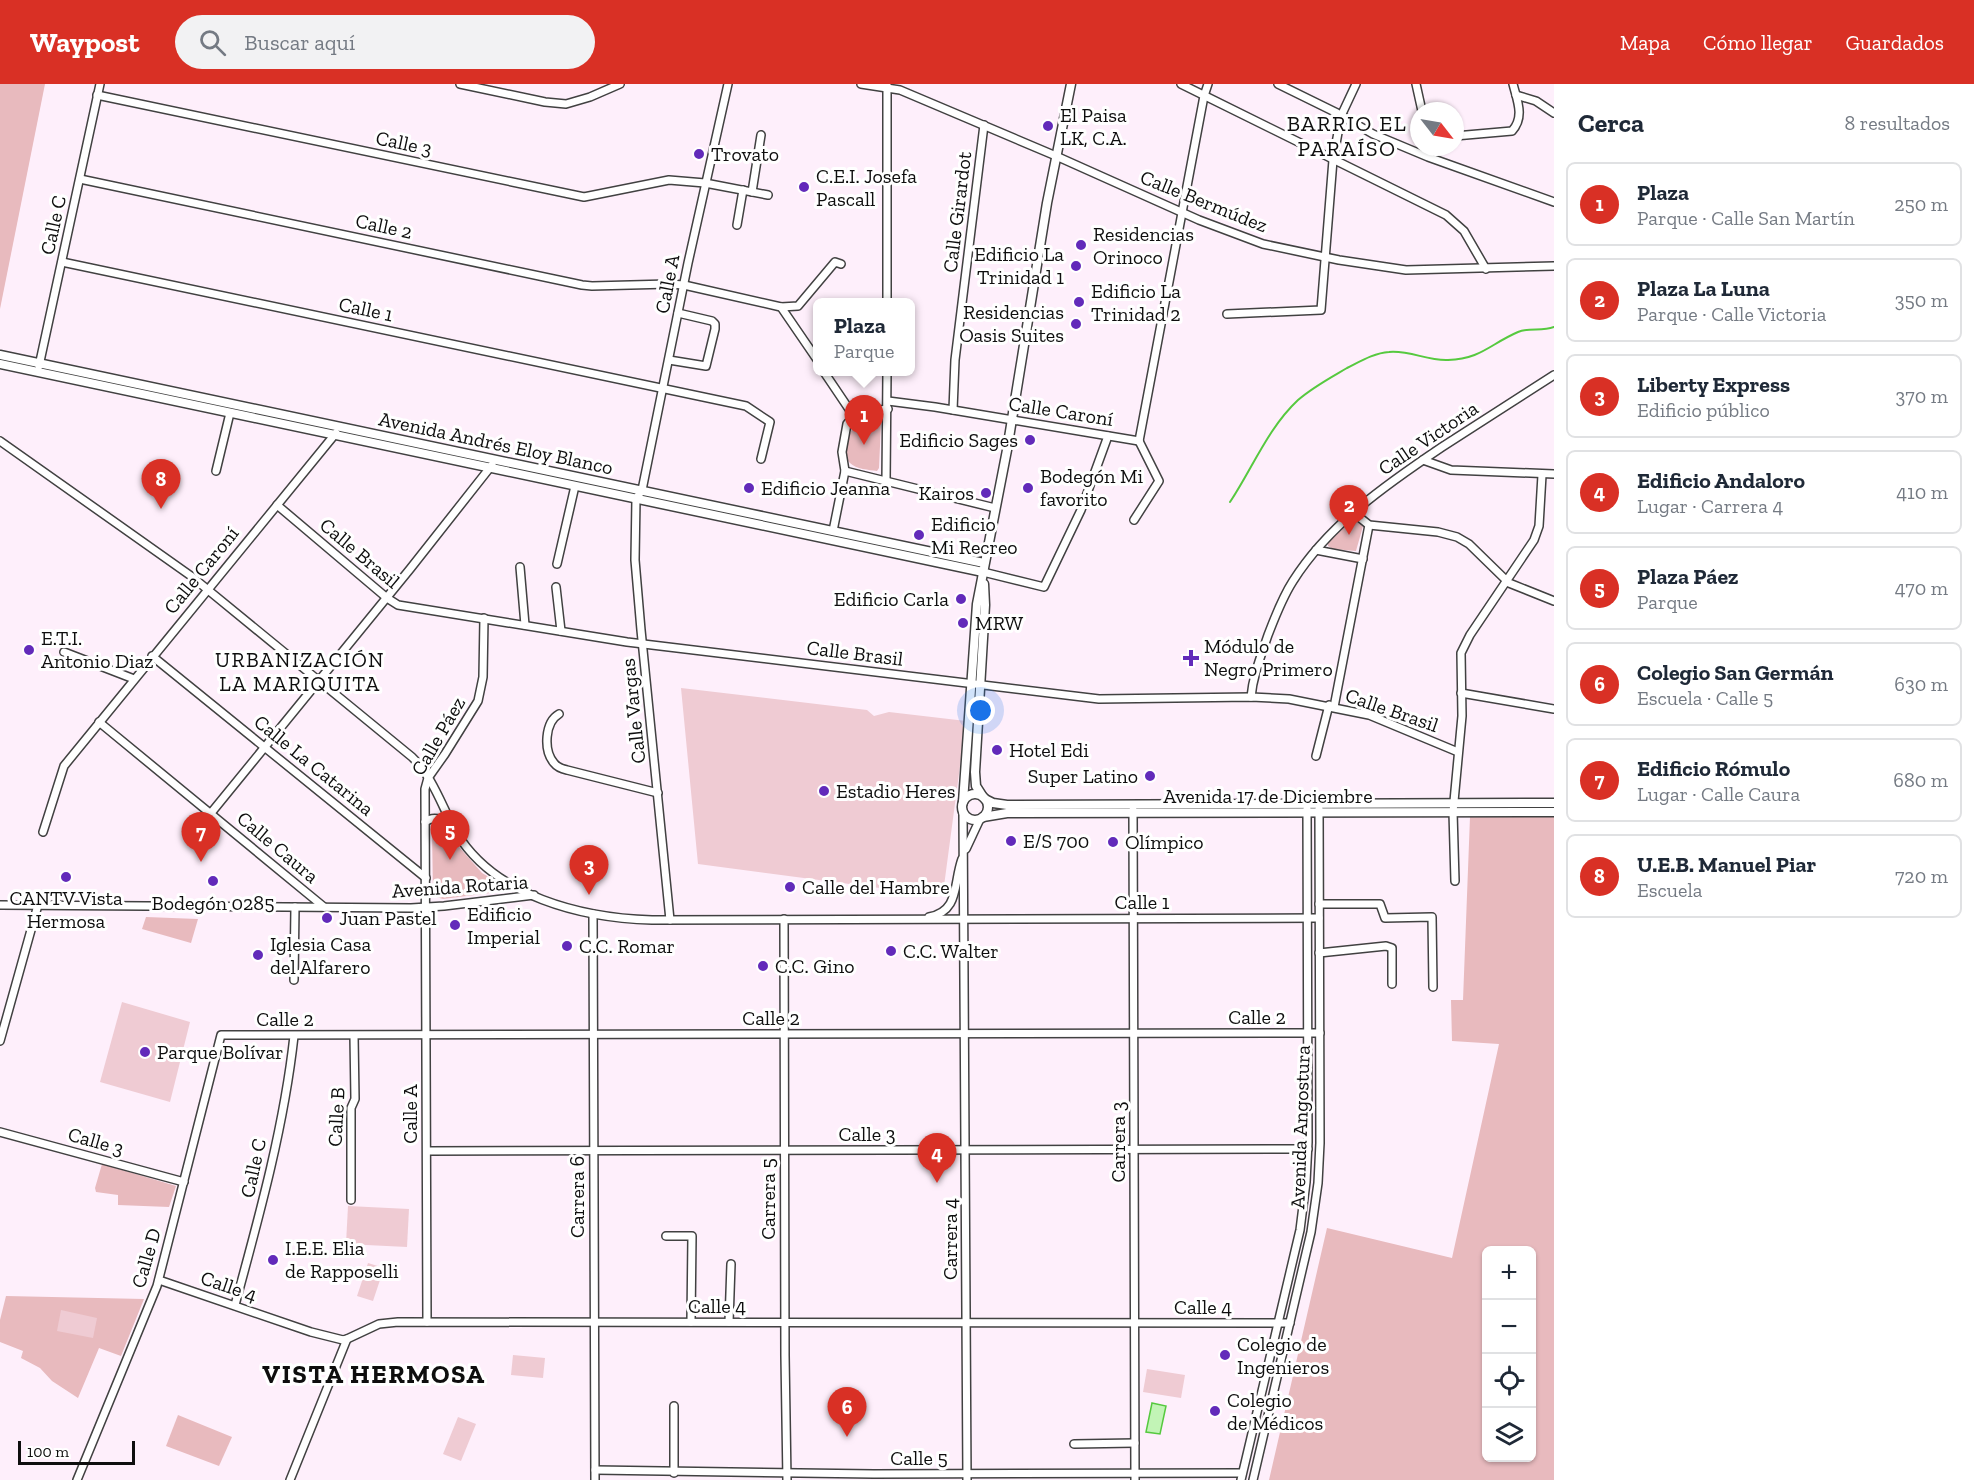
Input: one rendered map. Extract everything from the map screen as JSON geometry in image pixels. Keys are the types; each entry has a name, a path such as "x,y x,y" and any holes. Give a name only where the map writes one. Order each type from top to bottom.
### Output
{"street":[{"name":"Calle C","path":"39,368 100,84"},
{"path":"460,84 560,104 590,97 620,84"},
{"name":"Calle A","path":"642,490 705,183 728,84"},
{"name":"Calle Bermúdez","path":"861,84 900,90 1056,156 1182,213 1263,244 1406,270 1554,266"},
{"path":"976,685 963,802 963,812 970,819 982,818 988,808 975,782 977,604 1012,420 1056,156 1071,84"},
{"path":"1181,84 1430,206 1452,219 1471,240 1486,269"},
{"path":"1139,441 1208,84"},
{"path":"1278,84 1364,130 1410,150"},
{"path":"1227,314 1321,310 1333,160 1341,116 1356,84"},
{"path":"1416,84 1420,102"},
{"path":"1464,135 1512,131 1520,117 1513,84"},
{"path":"887,87 887,298"},
{"name":"Calle 3","path":"98,95 584,196 669,180 705,183 768,195"},
{"path":"1516,95 1536,101 1554,113"},
{"name":"Calle Girardot","path":"953,410 957,348 984,125"},
{"path":"752,192 761,135"},
{"path":"1425,156 1554,202"},
{"name":"Calle 2","path":"80,179 582,285 684,285 781,307"},
{"path":"737,225 742,190"},
{"name":"Calle 1","path":"62,262 746,405 770,422 761,459"},
{"path":"781,307 798,306 835,262 841,264"},
{"path":"781,307 813,355"},
{"path":"669,360 706,366 715,329 712,321 678,313"},
{"name":"Avenida Andrés Eloy Blanco","path":"0,355 39,368 230,413 636,499 984,567"},
{"name":"Avenida Andrés Eloy Blanco","path":"0,364 39,368 341,427 833,531 984,567"},
{"name":"Calle Victoria","path":"1251,697 1254,675 1282,602 1293,581 1316,550 1391,481 1554,375"},
{"path":"827,376 853,415 847,424 842,447 845,471 833,531"},
{"path":"886,482 887,376"},
{"name":"Calle Caroní","path":"853,415 888,405 953,410 1139,441 1159,481 1134,520"},
{"path":"216,471 230,413"},
{"name":"Calle Caroní","path":"43,832 64,766 341,427"},
{"path":"984,567 1044,587 1081,510 1108,436"},
{"path":"0,441 207,589 412,758 428,778 470,851 489,870 534,895"},
{"path":"211,813 387,598 496,460"},
{"path":"1423,460 1451,470 1554,474"},
{"path":"845,471 995,508"},
{"path":"1455,881 1454,807 1462,708 1461,660 1464,645 1529,549 1537,533 1542,475"},
{"path":"557,564 574,486"},
{"path":"636,499 642,490"},
{"name":"Calle Vargas","path":"636,499 635,560 670,920"},
{"name":"Calle Brasil","path":"277,505 398,605 642,644 1108,699 1251,697 1289,699 1332,706 1380,718 1458,752"},
{"path":"1354,513 1369,525 1454,535 1469,544 1507,581 1518,588 1554,601"},
{"path":"1316,756 1332,706 1369,525"},
{"path":"1316,550 1363,559"},
{"path":"520,567 525,625"},
{"path":"556,587 561,631"},
{"name":"Calle Páez","path":"427,907 425,789 428,778 478,701 483,677 484,618"},
{"path":"64,651 134,679"},
{"name":"Calle La Catarina","path":"152,656 426,878"},
{"path":"1461,693 1554,709"},
{"path":"559,714 549,725 548,735 550,756 555,764 567,770 658,794"},
{"name":"Calle Caura","path":"99,722 324,908"},
{"path":"963,802 970,795 977,794 984,798"},
{"name":"Avenida 17 de Diciembre","path":"984,798 993,803 1007,805 1133,809"},
{"name":"Avenida 17 de Diciembre","path":"982,818 1007,813 1133,809 1454,807 1554,803"},
{"name":"Avenida 17 de Diciembre","path":"1454,807 1554,812"},
{"name":"Avenida Angostura","path":"1241,1477 1302,1217 1308,1149 1307,808"},
{"name":"Avenida Angostura","path":"1252,1480 1311,1232 1317,1194 1320,1143 1319,808"},
{"name":"Carrera 3","path":"1133,809 1135,1476"},
{"name":"Carrera 4","path":"963,812 967,1477"},
{"path":"425,822 431,818 437,818 457,832"},
{"name":"Carrera 4","path":"964,854 982,818"},
{"name":"Avenida Rotaria","path":"919,919 942,913 951,904 964,854"},
{"name":"Avenida Rotaria","path":"0,905 427,907 534,895 593,914 625,919 964,919"},
{"path":"1319,904 1380,904 1385,918 1432,917 1433,987"},
{"path":"0,1041 3,1023 39,905"},
{"name":"Calle A","path":"427,907 427,1322"},
{"path":"294,980 295,908"},
{"name":"Carrera 6","path":"593,914 595,1480"},
{"name":"Calle 1","path":"964,919 1319,918"},
{"name":"Carrera 5","path":"784,919 787,1477"},
{"path":"1319,953 1386,946 1392,948 1392,984"},
{"name":"Calle 2","path":"221,1035 1320,1034"},
{"name":"Calle D","path":"77,1480 159,1280 221,1035"},
{"name":"Calle C","path":"235,1305 262,1206 285,1100 294,1036"},
{"name":"Calle B","path":"351,1200 351,1108 355,1100 354,1036"},
{"name":"Calle 3","path":"0,1132 184,1182"},
{"name":"Calle 3","path":"427,1151 1308,1149"},
{"path":"666,1236 692,1236 691,1322"},
{"path":"729,1322 731,1264"},
{"name":"Calle 4","path":"159,1280 336,1339 347,1339 379,1324 427,1322 1290,1323"},
{"path":"290,1480 347,1339"},
{"path":"674,1406 674,1473"},
{"path":"1074,1444 1135,1443"},
{"name":"Calle 5","path":"595,1470 787,1477 1241,1477"}],"shaded area":[{"path":"0,84 45,84 0,309"},
{"path":"867,416 876,418 881,424 877,471 856,467 847,458 846,444 852,429"},
{"path":"1353,519 1363,526 1356,551 1333,549 1328,546 1328,543"},
{"name":"Estadio Heres","path":"681,688 867,710 874,716 889,712 966,721 944,886 933,895 698,864"},
{"path":"1470,817 1554,817 1554,1480 1269,1480 1327,1228 1452,1258 1499,1044 1452,1041 1451,1000 1463,1000"},
{"path":"436,827 445,831 482,873 506,887 506,891 443,899 433,896 432,830"},
{"path":"146,917 198,919 191,943 142,929"},
{"name":"Parque Bolívar","path":"122,1002 190,1022 170,1102 100,1082"},
{"path":"102,1164 176,1186 169,1207 118,1205 118,1195 96,1192 95,1188"},
{"path":"348,1206 409,1209 407,1247 346,1244"},
{"path":"368,1263 384,1268 373,1301 357,1296"},
{"path":"6,1296 144,1299 121,1356 99,1348 78,1398 52,1381 40,1368 21,1358 23,1351 0,1342 0,1320"},
{"path":"61,1310 97,1318 93,1338 57,1331"},
{"path":"513,1355 545,1358 543,1378 511,1375"},
{"path":"1147,1369 1185,1375 1181,1398 1143,1392"},
{"path":"1152,1403 1166,1406 1160,1434 1146,1432"},
{"path":"178,1415 232,1437 219,1466 166,1446"},
{"path":"458,1417 476,1424 461,1461 443,1454"}],"waterway":[{"path":"1230,502 1269,436 1287,411 1310,391 1347,368 1373,356 1389,352 1440,360 1459,359 1477,354 1518,332 1554,327"}],"place":[{"name":"El Paisa LK, C.A.","path":"1048,126"},
{"name":"Trovato","path":"699,154"},
{"name":"C.E.I. Josefa Pascall","path":"804,187"},
{"name":"Residencias Orinoco","path":"1081,245"},
{"name":"Edificio La Trinidad 1","path":"1076,266"},
{"name":"Edificio La Trinidad 2","path":"1079,302"},
{"name":"Residencias Oasis Suites","path":"1076,324"},
{"name":"Edificio Sages","path":"1030,440"},
{"name":"Plaza","path":"864,445"},
{"name":"Edificio Jeanna","path":"749,488"},
{"name":"Bodegón Mi favorito","path":"1028,488"},
{"name":"Kairos","path":"986,493"},
{"name":"U.E.B. Manuel Piar","path":"161,509"},
{"name":"Edificio Mi Recreo","path":"919,535"},
{"name":"Plaza La Luna","path":"1349,535"},
{"name":"Edificio Carla","path":"961,599"},
{"name":"MRW","path":"963,623"},
{"name":"E.T.I. Antonio Diaz","path":"29,650"},
{"name":"Módulo de Negro Primero","path":"1191,658"},
{"name":"Hotel Edi","path":"997,750"},
{"name":"Super Latino","path":"1150,776"},
{"name":"Estadio Heres","path":"824,791"},
{"name":"E/S 700","path":"1011,841"},
{"name":"Olímpico","path":"1113,842"},
{"name":"Plaza Páez","path":"450,860"},
{"name":"Edificio Rómulo","path":"201,862"},
{"name":"CANTV Vista Hermosa","path":"66,877"},
{"name":"Bodegón 0285","path":"213,881"},
{"name":"Calle del Hambre","path":"790,887"},
{"name":"Liberty Express","path":"589,895"},
{"name":"Juan Pastel","path":"327,918"},
{"name":"Edificio Imperial","path":"455,925"},
{"name":"C.C. Romar","path":"567,946"},
{"name":"C.C. Walter","path":"891,951"},
{"name":"Iglesia Casa del Alfarero","path":"258,955"},
{"name":"C.C. Gino","path":"763,966"},
{"name":"Parque Bolívar","path":"145,1052"},
{"name":"Edificio Andaloro","path":"937,1183"},
{"name":"I.E.E. Elia de Rapposelli","path":"273,1260"},
{"name":"Colegio de Ingenieros","path":"1225,1355"},
{"name":"Colegio de Médicos","path":"1215,1411"},
{"name":"Colegio San Germán","path":"847,1437"}],"district":[{"name":"BARRIO EL PARAÍSO","path":"1347,136"},
{"name":"URBANIZACIÓN LA MARIQUITA","path":"300,671"},
{"name":"VISTA HERMOSA","path":"374,1374"}]}
